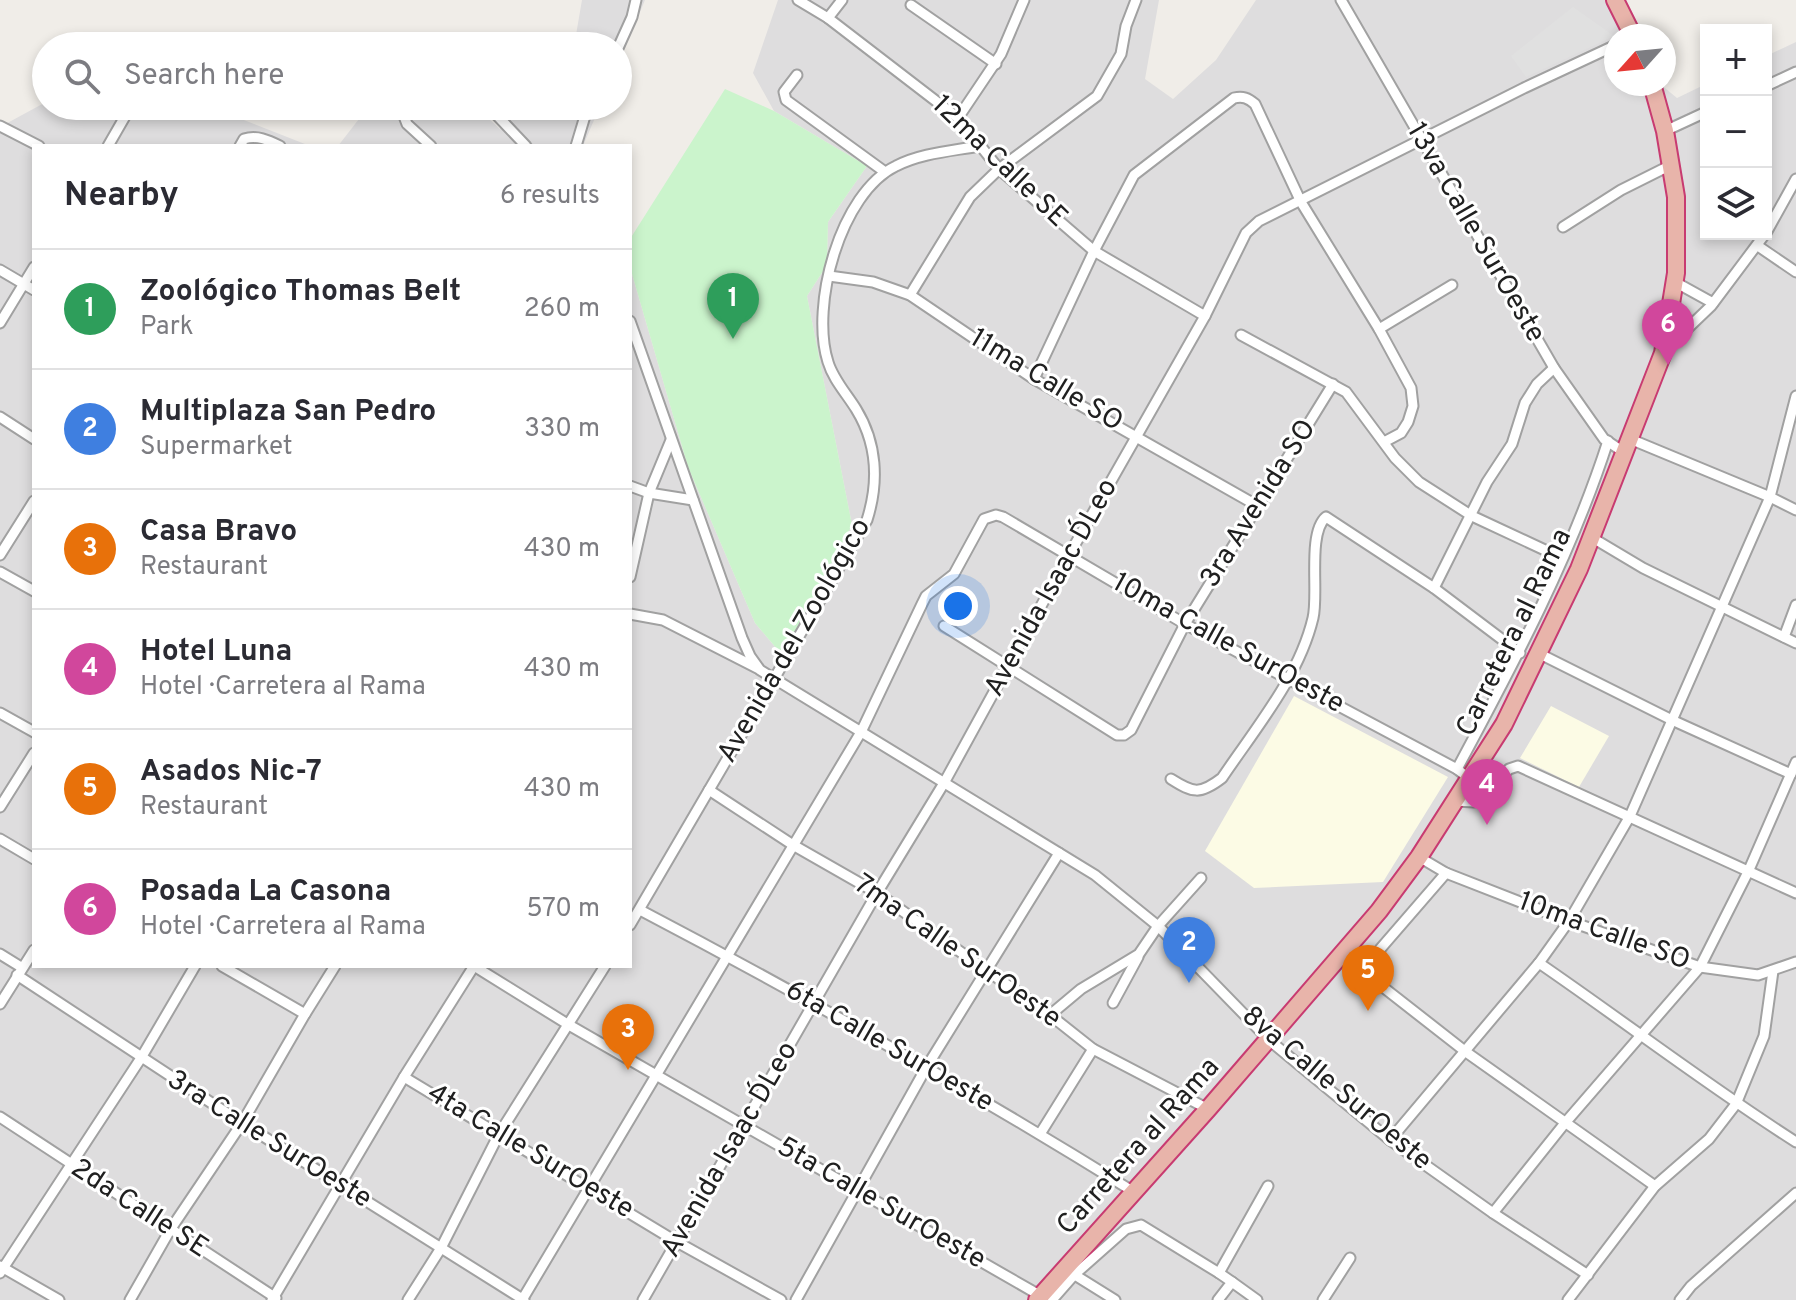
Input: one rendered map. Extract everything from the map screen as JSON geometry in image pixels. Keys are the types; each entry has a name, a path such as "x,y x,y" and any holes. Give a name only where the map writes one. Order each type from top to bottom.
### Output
{"highway":[{"path":"1615,0 1627,24"},
{"name":"Carretera al Rama","path":"1043,1299 1070,1272 1134,1192 1379,911 1455,801 1463,774 1504,724 1591,537 1663,353 1675,282 1676,197 1665,131 1655,96"}],"street":[{"path":"625,32 636,0"},
{"name":"12ma Calle SE","path":"798,0 828,18 958,118 999,169 1094,251 1205,316"},
{"path":"828,18 842,0"},
{"path":"958,118 996,64 1024,0"},
{"path":"910,295 970,197 999,169 1097,96 1121,54 1126,26 1136,0"},
{"name":"13va Calle SurOeste","path":"1341,0 1554,368 1608,441 1770,497 1796,510"},
{"path":"911,5 996,64"},
{"name":"Avenida Isaac D´Leo","path":"643,1300 877,893 944,783 1205,316 1251,226 1604,51"},
{"path":"1772,83 1796,72"},
{"path":"797,75 784,92 786,100 885,172"},
{"path":"1034,379 1094,251 1134,175 1234,98 1248,98 1255,104 1301,202 1379,329 1411,388 1413,406 1401,433 1384,442"},
{"path":"1665,131 1700,115"},
{"path":"109,144 123,120"},
{"path":"405,120 429,144"},
{"path":"501,120 524,144"},
{"path":"577,144 584,120"},
{"path":"0,126 35,144"},
{"path":"242,143 258,138 274,144"},
{"name":"Avenida del Zoológico","path":"632,922 867,520 876,488 871,443 859,413 835,378 824,346 822,316 833,251 841,233 870,186 885,172 912,160 979,146"},
{"path":"1563,227 1621,190 1671,165"},
{"path":"1772,222 1796,179"},
{"path":"1663,353 1713,303 1762,240"},
{"path":"1758,246 1796,272"},
{"path":"0,270 32,289"},
{"path":"0,323 32,270"},
{"name":"11ma Calle SO","path":"829,276 873,282 910,295 1034,379 1256,505"},
{"path":"1675,282 1713,303"},
{"path":"1379,329 1452,285"},
{"path":"632,327 742,638 760,670"},
{"path":"1241,335 1346,392 1406,471 1419,482 1472,516 1562,558"},
{"path":"1434,588 1487,482 1512,444 1530,394 1554,368"},
{"name":"3ra Avenida SO","path":"1008,667 1117,735 1131,730 1185,624 1333,384"},
{"path":"1390,1140 1539,963 1569,921 1630,816 1770,497 1796,396"},
{"path":"0,417 32,438"},
{"path":"632,568 649,493 671,440"},
{"path":"1463,774 1593,489 1608,441"},
{"path":"632,487 649,493 693,500"},
{"path":"0,555 32,504"},
{"name":"10ma Calle SurOeste","path":"861,732 926,596 954,574 984,519 996,515 1185,624 1463,774"},
{"path":"1171,779 1189,790 1198,791 1222,778 1288,679 1313,621 1316,594 1314,564 1320,523 1324,518 1328,517 1434,588 1520,653"},
{"path":"1591,537 1643,568 1796,643"},
{"path":"0,572 32,590"},
{"path":"1784,637 1796,605"},
{"name":"8va Calle SurOeste","path":"632,614 663,620 776,678 1095,875 1158,926 1269,1040 1390,1140 1588,1275"},
{"path":"944,626 1008,667"},
{"path":"1538,653 1674,721 1791,774"},
{"path":"0,713 32,731"},
{"path":"523,1300 861,732"},
{"path":"0,807 32,756"},
{"path":"1493,1213 1565,1123 1700,967 1748,872 1796,762"},
{"path":"1455,801 1474,802 1509,769 1518,766 1796,893"},
{"name":"7ma Calle SurOeste","path":"709,790 793,845 877,893 1093,1049 1208,1109"},
{"path":"0,839 32,858"},
{"path":"796,1300 926,1068 1059,853"},
{"name":"10ma Calle SO","path":"1419,857 1446,873 1700,967 1758,975 1796,962"},
{"path":"1362,970 1446,873"},
{"path":"1113,1003 1158,926 1201,878"},
{"name":"6ta Calle SurOeste","path":"640,910 814,1004 1134,1192"},
{"path":"0,1004 32,953"},
{"name":"3ra Calle SurOeste","path":"0,954 19,971 141,1058 523,1300"},
{"path":"1050,1015 1081,989 1139,954"},
{"path":"1342,955 1466,1052 1655,1186"},
{"path":"1539,963 1643,1034 1736,1104 1796,1142"},
{"path":"59,1300 1,1269 141,1058 194,968"},
{"path":"225,968 305,1014"},
{"path":"130,1300 170,1230 242,1123 334,968"},
{"path":"275,1299 404,1077 473,968"},
{"name":"5ta Calle SurOeste","path":"477,968 569,1025 1043,1299"},
{"path":"408,1300 441,1248 499,1134 604,968"},
{"path":"1568,1300 1655,1186 1709,1139 1736,1104 1764,1036 1773,971"},
{"path":"1040,1134 1093,1049"},
{"name":"4ta Calle SurOeste","path":"404,1077 677,1242 781,1300"},
{"name":"2da Calle SE","path":"0,1117 275,1299"},
{"path":"1219,1273 1268,1186"},
{"path":"1680,1300 1691,1286 1796,1193"},
{"path":"1115,1300 1070,1272 1126,1229 1141,1225 1257,1300"},
{"path":"1323,1300 1350,1258"},
{"path":"1218,1300 1232,1282"}],"shaded area":[{"path":"582,0 645,0 632,32 577,32"},
{"path":"778,0 1159,0 1145,79 1173,99 1216,60 1256,0 1615,0 1627,24 1604,24 1604,96 1677,98 1700,87 1700,240 1772,240 1772,53 1796,42 1796,1300 0,1300 0,127 32,110 32,120 244,120 305,144 32,144 32,968 632,968 632,274 688,467 755,623 781,654 852,525 807,296 827,265 828,222 867,166 774,111 753,73"},
{"path":"1573,7 1604,29 1604,41 1526,77 1511,56"},
{"path":"358,120 490,120 500,129 507,120 594,120 584,144 340,144"},
{"path":"1294,696 1448,777 1383,882 1254,888 1205,851"},
{"path":"1551,706 1609,736 1579,787 1520,758"}],"green space":[{"path":"725,89 774,111 867,166 828,222 827,265 807,296 852,525 782,655 755,623 688,467 632,274 632,236"}],"place":[{"name":"Zoológico Thomas Belt","path":"733,339"},
{"name":"Posada La Casona","path":"1668,365"},
{"name":"Hotel Luna","path":"1487,825"},
{"name":"Multiplaza San Pedro","path":"1189,983"},
{"name":"Asados Nic-7","path":"1368,1011"},
{"name":"Casa Bravo","path":"628,1070"}]}
